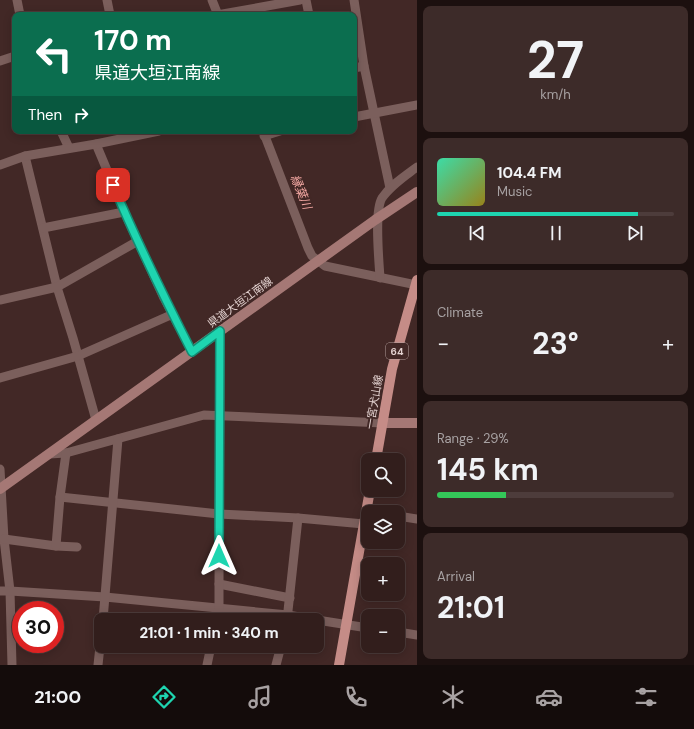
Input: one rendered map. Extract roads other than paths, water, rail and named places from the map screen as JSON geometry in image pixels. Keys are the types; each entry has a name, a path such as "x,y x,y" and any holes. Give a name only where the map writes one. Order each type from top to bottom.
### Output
{"main road":[{"name":"県道大垣江南線","path":"0,489 378,218 417,192"},
{"name":"一宮犬山線","path":"377,453 392,369 416,283"},
{"path":"383,423 417,423"},
{"path":"339,665 361,542"}],"street":[{"path":"17,0 19,12"},
{"path":"107,0 109,12"},
{"path":"212,0 217,12"},
{"path":"250,12 261,11 300,0"},
{"path":"306,0 308,12"},
{"path":"354,0 356,12"},
{"path":"357,20 364,66 390,188"},
{"path":"0,60 12,57"},
{"path":"357,67 364,66"},
{"path":"357,116 417,105"},
{"path":"62,134 69,148"},
{"path":"0,165 25,156 96,144 134,134"},
{"path":"264,134 312,256 325,266 380,278 416,283"},
{"path":"96,144 124,212 172,314 192,352"},
{"path":"25,156 57,287 96,420"},
{"path":"380,278 378,218 381,199 390,188 417,167"},
{"path":"43,228 124,212"},
{"path":"0,300 57,287 138,241"},
{"path":"0,378 78,356 172,314"},
{"path":"218,613 219,608 220,331"},
{"path":"49,454 66,453 204,415 220,417 383,423"},
{"path":"104,613 118,438"},
{"path":"56,546 60,497 66,453"},
{"path":"0,469 4,539 10,591 12,665"},
{"path":"60,497 219,514 298,518 361,524"},
{"path":"405,517 417,519"},
{"path":"288,613 298,518"},
{"path":"4,539 56,546 77,547"},
{"path":"219,584 290,598"},
{"path":"0,591 106,597 219,608 254,613"},
{"path":"324,621 361,627"},
{"path":"405,633 417,635"},
{"path":"98,665 99,653"},
{"path":"207,665 210,653"},
{"path":"276,665 279,653"}],"water label":[{"name":"縁葉川","path":"301,192"}]}
